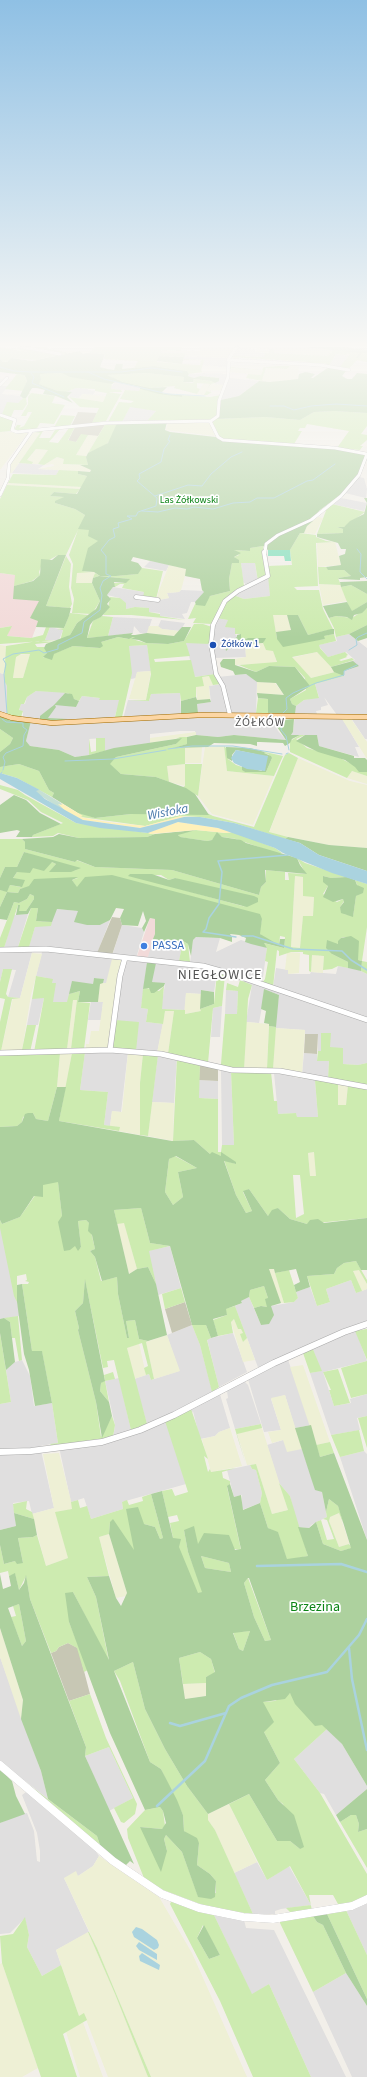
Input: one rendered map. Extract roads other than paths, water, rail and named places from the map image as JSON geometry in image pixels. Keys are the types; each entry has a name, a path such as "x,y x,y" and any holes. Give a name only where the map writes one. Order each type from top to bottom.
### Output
{"main road":[{"path":"0,714 7,717 52,723 179,716 367,716"}],"street":[{"path":"0,495 8,478 8,464 22,444"},
{"path":"230,715 223,686 216,674 211,644 212,625 219,610 225,600 238,591 268,576 264,549 266,544 278,535 312,520 325,507 341,496 359,475 367,454 335,448 278,444"},
{"path":"136,597 158,600"},
{"path":"0,950 46,949 203,966 242,977 367,1020"},
{"path":"110,1050 119,982 125,958"},
{"path":"0,1053 110,1050 177,1056 238,1071 280,1071 367,1087"},
{"path":"0,1452 31,1451 102,1442 140,1430 174,1415 274,1363 344,1332 367,1324"},
{"path":"0,1765 113,1861 162,1894 199,1908 243,1917 273,1919 352,1906 367,1899"}],"water":[{"path":"236,750 268,756 265,771 247,769 234,763 231,758"},
{"path":"0,773 17,778 38,789 39,790 36,791 45,799 83,820 140,828 184,817 200,817 234,823 300,843 319,855 367,871 367,884 332,873 283,853 275,848 218,828 178,822 148,833 100,828 76,823 0,779"},
{"path":"136,1927 142,1929 157,1940 159,1945 158,1948 154,1950 134,1937 132,1932"},
{"path":"139,1942 157,1954 157,1960 139,1950 136,1946"},
{"path":"142,1953 160,1965 159,1970 140,1961 139,1956"}],"waterway":[{"path":"7,713 4,674 6,664 3,659 13,654 39,650 44,653 58,649 58,645 82,633 84,622 100,610 102,595 100,588 103,581 111,576 106,574 106,556 101,550 109,540 115,537 113,529 119,527 118,523 132,519 127,516 136,516 138,512 156,506 157,498 137,481 140,478 139,474 161,462 164,449 168,444"},
{"path":"155,496 188,485 202,486 211,474 231,457 242,452"},
{"path":"142,511 158,512 175,508 187,509 194,507 213,509 233,503 250,502 257,498 274,498 307,481 313,480 335,464"},
{"path":"357,549 361,554 360,572 367,579"},
{"path":"349,650 357,645 356,639 358,637 367,633"},
{"path":"282,714 287,709 286,698 293,693 316,683 344,675 344,671 357,665"},
{"path":"2,719 6,722 23,723 23,727 27,730 24,735 23,746 6,753 3,757 5,762 3,770"},
{"path":"283,721 281,730 286,736 289,750"},
{"path":"168,749 192,746 233,746 282,754"},
{"path":"65,761 113,759 166,750"},
{"path":"236,937 203,932 206,929 209,918 219,904 222,872 218,861 288,855"},
{"path":"242,936 253,936 293,949 342,951 351,960 367,970"},
{"path":"257,1566 341,1564 367,1572"},
{"path":"226,1713 229,1706 241,1698 272,1685 327,1672 359,1635 367,1619"},
{"path":"349,1648 352,1679 367,1750"},
{"path":"157,1806 205,1761 226,1713"},
{"path":"170,1723 180,1726 226,1713"}],"place":[{"name":"Żółków 1","path":"213,645"},
{"name":"PASSA","path":"144,946"}],"district":[{"name":"ŻÓŁKÓW","path":"260,723"},
{"name":"NIEGŁOWICE","path":"220,976"}],"park label":[{"name":"Las Żółkowski","path":"189,501"},
{"name":"Brzezina","path":"315,1608"}],"water label":[{"name":"Wisłoka","path":"168,813"}]}
